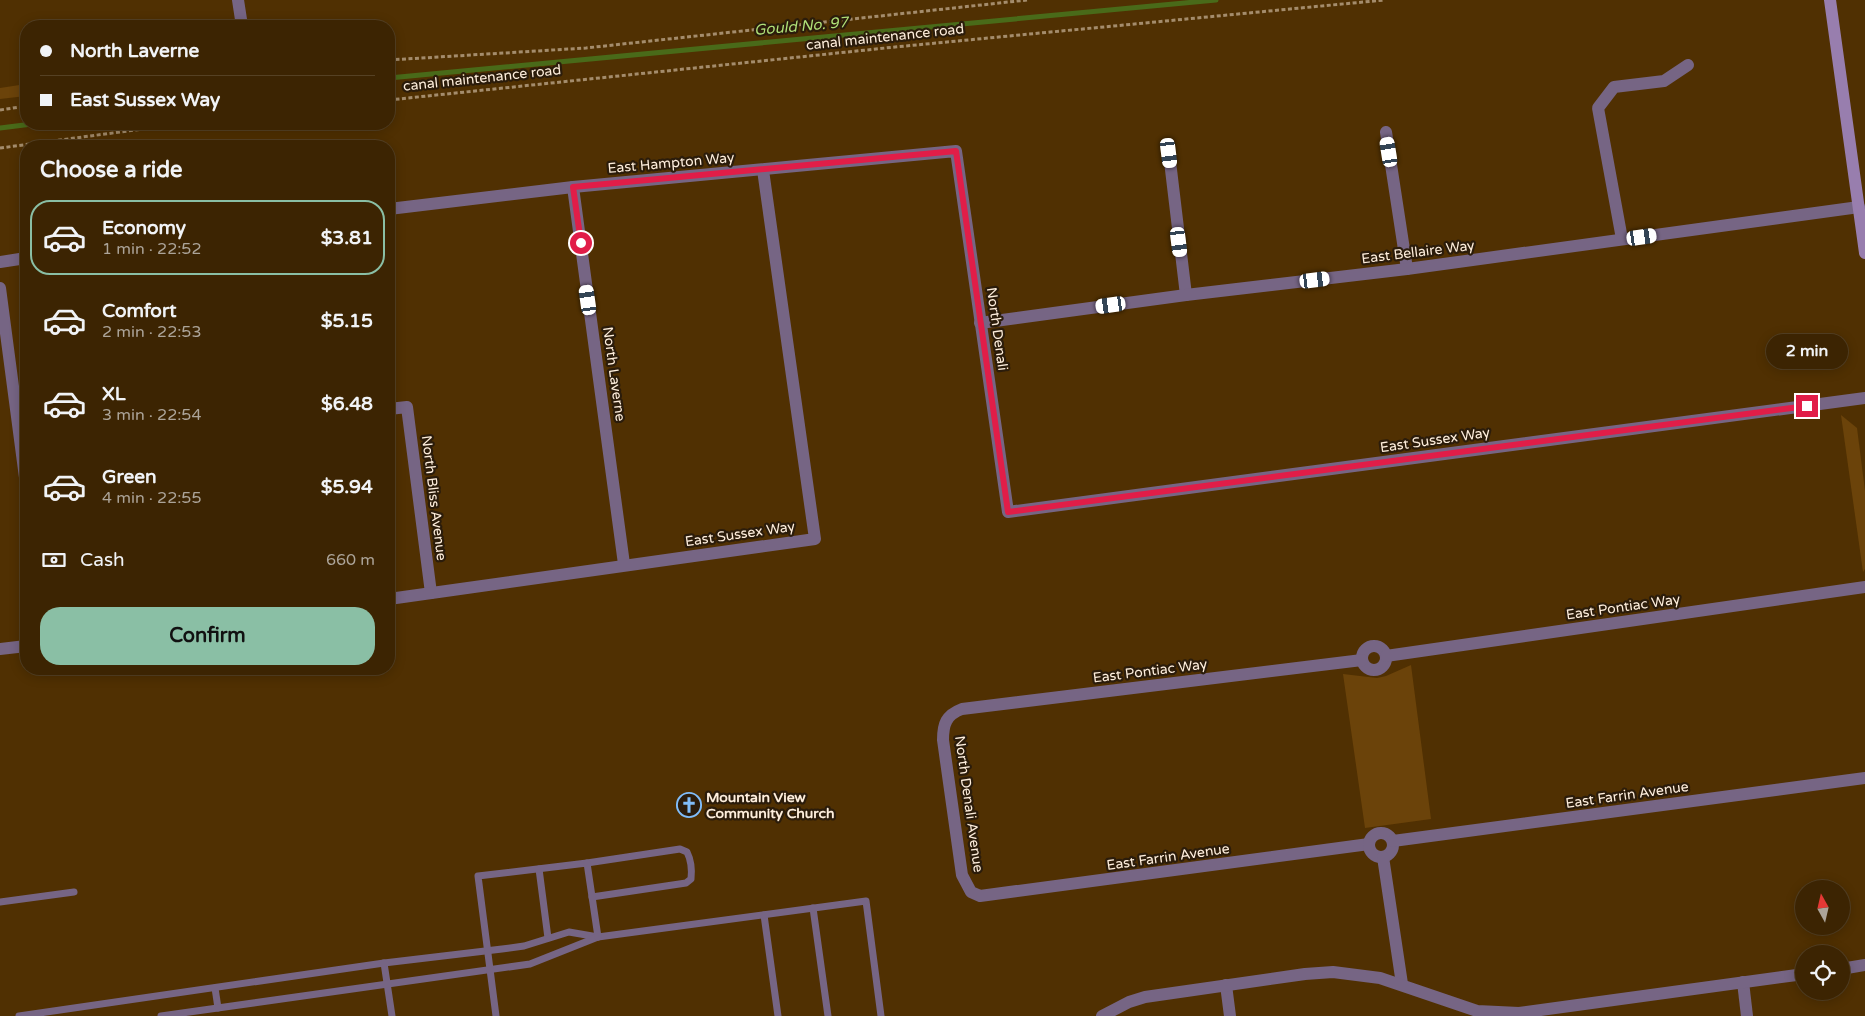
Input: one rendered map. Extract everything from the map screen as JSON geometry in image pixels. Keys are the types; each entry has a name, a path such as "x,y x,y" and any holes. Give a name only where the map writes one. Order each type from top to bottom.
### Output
{"street":[{"path":"238,0 241,20"},
{"path":"1830,0 1865,253"},
{"path":"1622,240 1598,108 1614,88 1664,81 1688,65"},
{"path":"1386,132 1407,269"},
{"name":"East Hampton Way","path":"395,208 573,187 956,151"},
{"name":"North Denali","path":"956,151 1008,512"},
{"path":"1169,153 1186,295"},
{"name":"East Sussex Way","path":"395,597 815,539 763,170"},
{"name":"North Laverne","path":"573,187 624,564"},
{"name":"East Bellaire Way","path":"980,323 1186,295 1407,269 1859,207"},
{"path":"0,262 20,259"},
{"path":"0,288 20,429"},
{"name":"East Sussex Way","path":"1008,512 1865,398"},
{"name":"North Bliss Avenue","path":"395,408 407,407 431,593"},
{"name":"East Pontiac Way","path":"946,720 953,712 962,710 1362,660 1368,669 1376,670 1385,664 1386,656 1865,587"},
{"path":"0,650 20,647"},
{"name":"North Denali Avenue","path":"946,720 943,740 962,875 971,892"},
{"name":"East Farrin Avenue","path":"1393,841 1865,778"},
{"path":"1380,833 1387,834 1393,841 1392,851 1383,857 1372,853 1369,844 1373,836 1380,833"},
{"name":"East Farrin Avenue","path":"971,892 980,896 991,896 1369,844"},
{"path":"1383,857 1402,984"},
{"path":"1850,968 1865,965"},
{"path":"1102,1016 1129,1002 1145,997 1333,972 1366,975 1402,984 1455,1004 1497,1015 1795,975"},
{"path":"1743,982 1747,1016"},
{"path":"1226,985 1230,1016"}],"lane":[{"path":"496,1016 478,876 587,863 680,849 687,852 690,858 692,874 691,879 686,883 592,897"},
{"path":"587,863 598,937"},
{"path":"539,869 548,938"},
{"path":"0,902 74,892"},
{"path":"161,1016 490,968 530,964 598,937 866,901 881,1016"},
{"path":"813,908 828,1016"},
{"path":"764,915 778,1016"},
{"path":"19,1016 524,946 569,932 598,937"},
{"path":"384,964 392,1016"},
{"path":"215,988 218,1008"}],"path":[{"name":"canal maintenance road","path":"395,60 586,48 1028,0"},
{"name":"canal maintenance road","path":"395,99 895,47 1384,0"},
{"path":"0,110 20,107"},
{"path":"60,140 135,130"},
{"path":"0,148 20,145"}],"shaded area":[{"path":"20,85 20,97 0,99 0,88"},
{"path":"1841,415 1857,428 1865,491 1865,569 1863,572"},
{"path":"1411,665 1431,819 1365,828 1343,674 1377,678"}],"waterway":[{"name":"Gould No. 97","path":"395,77 1216,0"},
{"name":"Gould No. 97","path":"0,128 20,126"}],"place":[{"name":"Mountain View Community Church","path":"689,805"}],"route":[{"path":"581,243 573,187 956,151 1008,512 1807,406"}]}
